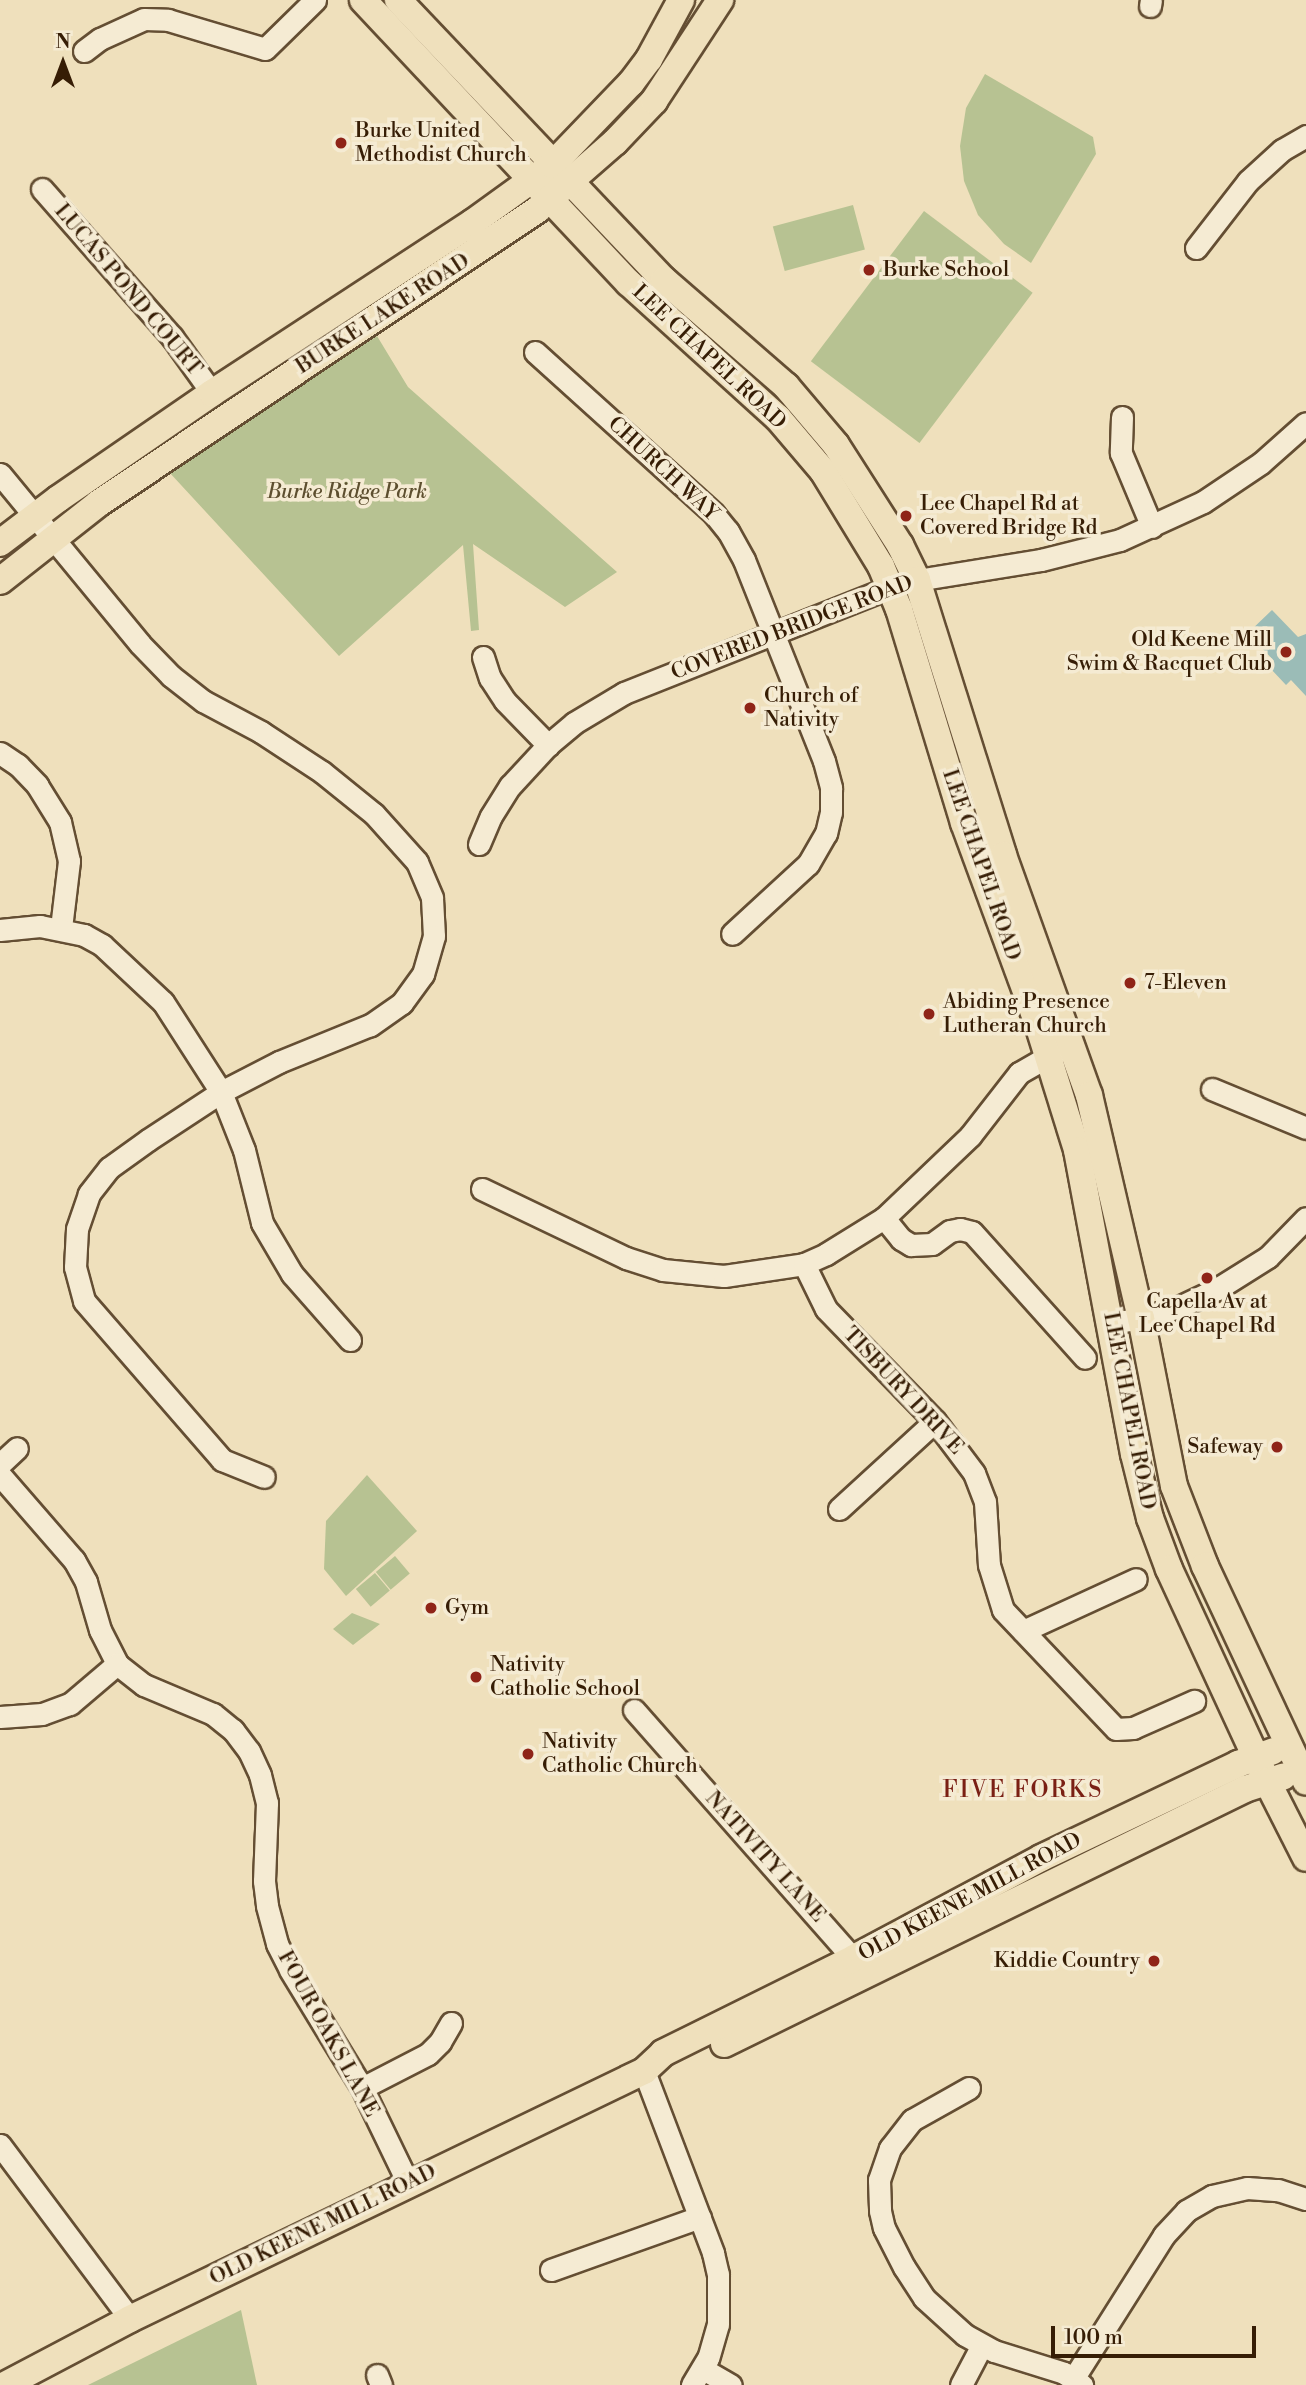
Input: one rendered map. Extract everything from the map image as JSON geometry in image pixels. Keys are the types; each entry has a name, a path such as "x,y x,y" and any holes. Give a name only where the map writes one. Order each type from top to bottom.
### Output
{"main road":[{"path":"363,0 550,175"},
{"path":"398,0 550,175"},
{"name":"BURKE LAKE ROAD","path":"0,580 198,434 481,250 549,199 550,175 649,59 681,0"},
{"name":"BURKE LAKE ROAD","path":"0,543 212,393 472,223 629,129 654,101 720,0"},
{"name":"LEE CHAPEL ROAD","path":"550,175 664,280 752,355 813,416 879,507 917,579 1003,855 1073,1044 1099,1130 1142,1318 1168,1457 1183,1512 1297,1746 1304,1776"},
{"name":"LEE CHAPEL ROAD","path":"549,199 629,283 754,394 799,442 860,528 891,587 964,823 1048,1054 1086,1187 1134,1454 1150,1518 1169,1569 1267,1781 1306,1858"},
{"name":"OLD KEENE MILL ROAD","path":"860,1966 1041,1858 1257,1756 1297,1746"},
{"name":"OLD KEENE MILL ROAD","path":"5,2385 130,2319 644,2071 663,2053 1267,1781 1304,1776"}],"street":[{"path":"84,51 100,39 144,19 168,20 265,49 315,0"},
{"path":"1196,248 1248,181 1282,150 1306,136"},
{"name":"LUCAS POND COURT","path":"42,189 172,337 212,393"},
{"name":"CHURCH WAY","path":"536,352 714,514 744,560 824,761 831,788 831,812 826,833 808,864 732,934"},
{"path":"1122,417 1121,453 1153,527"},
{"name":"COVERED BRIDGE ROAD","path":"479,844 510,786 548,745 574,723 624,693 891,587 917,579 1074,553 1153,527 1203,502 1261,463 1306,423"},
{"path":"0,474 140,644 171,676 203,701 261,732 321,772 374,814 417,862 432,898 434,936 423,974 402,1003 370,1025 279,1062 221,1092 109,1168 89,1194 77,1229 75,1267 84,1301 107,1331 222,1460 264,1477"},
{"path":"483,657 490,678 505,701 548,745"},
{"path":"0,753 19,765 37,785 60,822 69,861 61,928"},
{"path":"0,930 40,926 61,928 84,935 102,945 163,1002 221,1092 244,1150 262,1223 292,1274 349,1340"},
{"path":"482,1189 626,1258 663,1270 724,1276 804,1264 826,1254 884,1218 970,1136 1019,1073 1048,1054 1073,1044"},
{"path":"1212,1089 1306,1128"},
{"path":"884,1218 901,1239 911,1245 932,1244 950,1231 960,1229 972,1232 1085,1357"},
{"path":"1111,1322 1142,1318 1179,1307 1217,1289 1268,1257 1306,1218"},
{"name":"TISBURY DRIVE","path":"804,1264 826,1309 935,1421 974,1473 985,1502 989,1565 1003,1610 1116,1729 1133,1728 1194,1701"},
{"path":"839,1509 935,1421"},
{"path":"0,1464 17,1448"},
{"path":"0,1475 74,1560 86,1582 100,1630 117,1664 70,1704 42,1714 0,1717"},
{"path":"1023,1632 1136,1579"},
{"name":"FOUR OAKS LANE","path":"117,1664 144,1685 213,1714 233,1730 249,1751 260,1775 267,1803 264,1881 267,1906 277,1944 362,2088 408,2183"},
{"name":"NATIVITY LANE","path":"634,1710 860,1966"},
{"path":"362,2088 428,2054 440,2042 451,2023"},
{"path":"644,2071 713,2253 720,2294 718,2325 698,2377 731,2385"},
{"path":"969,2088 923,2111 900,2132 883,2163 878,2197 884,2228 914,2284 936,2310 982,2345 1078,2382 1164,2235 1186,2211 1212,2196 1247,2188 1278,2190 1306,2199"},
{"path":"0,2145 130,2319"},
{"path":"551,2270 700,2217"},
{"path":"961,2385 982,2345"}],"green space":[{"path":"985,74 1093,137 1096,154 1031,263 1004,244 978,215 964,181 960,146 966,108"},
{"path":"853,205 865,249 785,271 773,226"},
{"path":"924,211 1033,293 919,443 811,361"},
{"name":"Burke Ridge Park","path":"377,336 408,387 617,572 565,607 473,544 479,630 471,631 463,545 339,656 169,472 176,467 174,464"},
{"path":"367,1475 417,1531 346,1596 324,1569 326,1521"},
{"path":"395,1556 410,1574 391,1590 376,1572"},
{"path":"375,1573 390,1591 371,1607 356,1589"},
{"path":"352,1613 380,1624 353,1645 333,1629"},
{"path":"241,2310 257,2385 88,2385"}],"water":[{"path":"1272,610 1298,637 1306,634 1306,696 1291,680 1286,685 1269,667 1274,661 1248,633"}],"place":[{"name":"Burke United Methodist Church","path":"341,143"},
{"name":"Burke School","path":"869,270"},
{"name":"Lee Chapel Rd at Covered Bridge Rd","path":"906,516"},
{"name":"Old Keene Mill Swim & Racquet Club","path":"1286,652"},
{"name":"Church of Nativity","path":"750,708"},
{"name":"7-Eleven","path":"1130,983"},
{"name":"Abiding Presence Lutheran Church","path":"929,1014"},
{"name":"Capella Av at Lee Chapel Rd","path":"1207,1278"},
{"name":"Safeway","path":"1277,1447"},
{"name":"Gym","path":"431,1608"},
{"name":"Nativity Catholic School","path":"476,1677"},
{"name":"Nativity Catholic Church","path":"528,1754"},
{"name":"Kiddie Country","path":"1154,1961"}],"district":[{"name":"FIVE FORKS","path":"1023,1790"}]}
